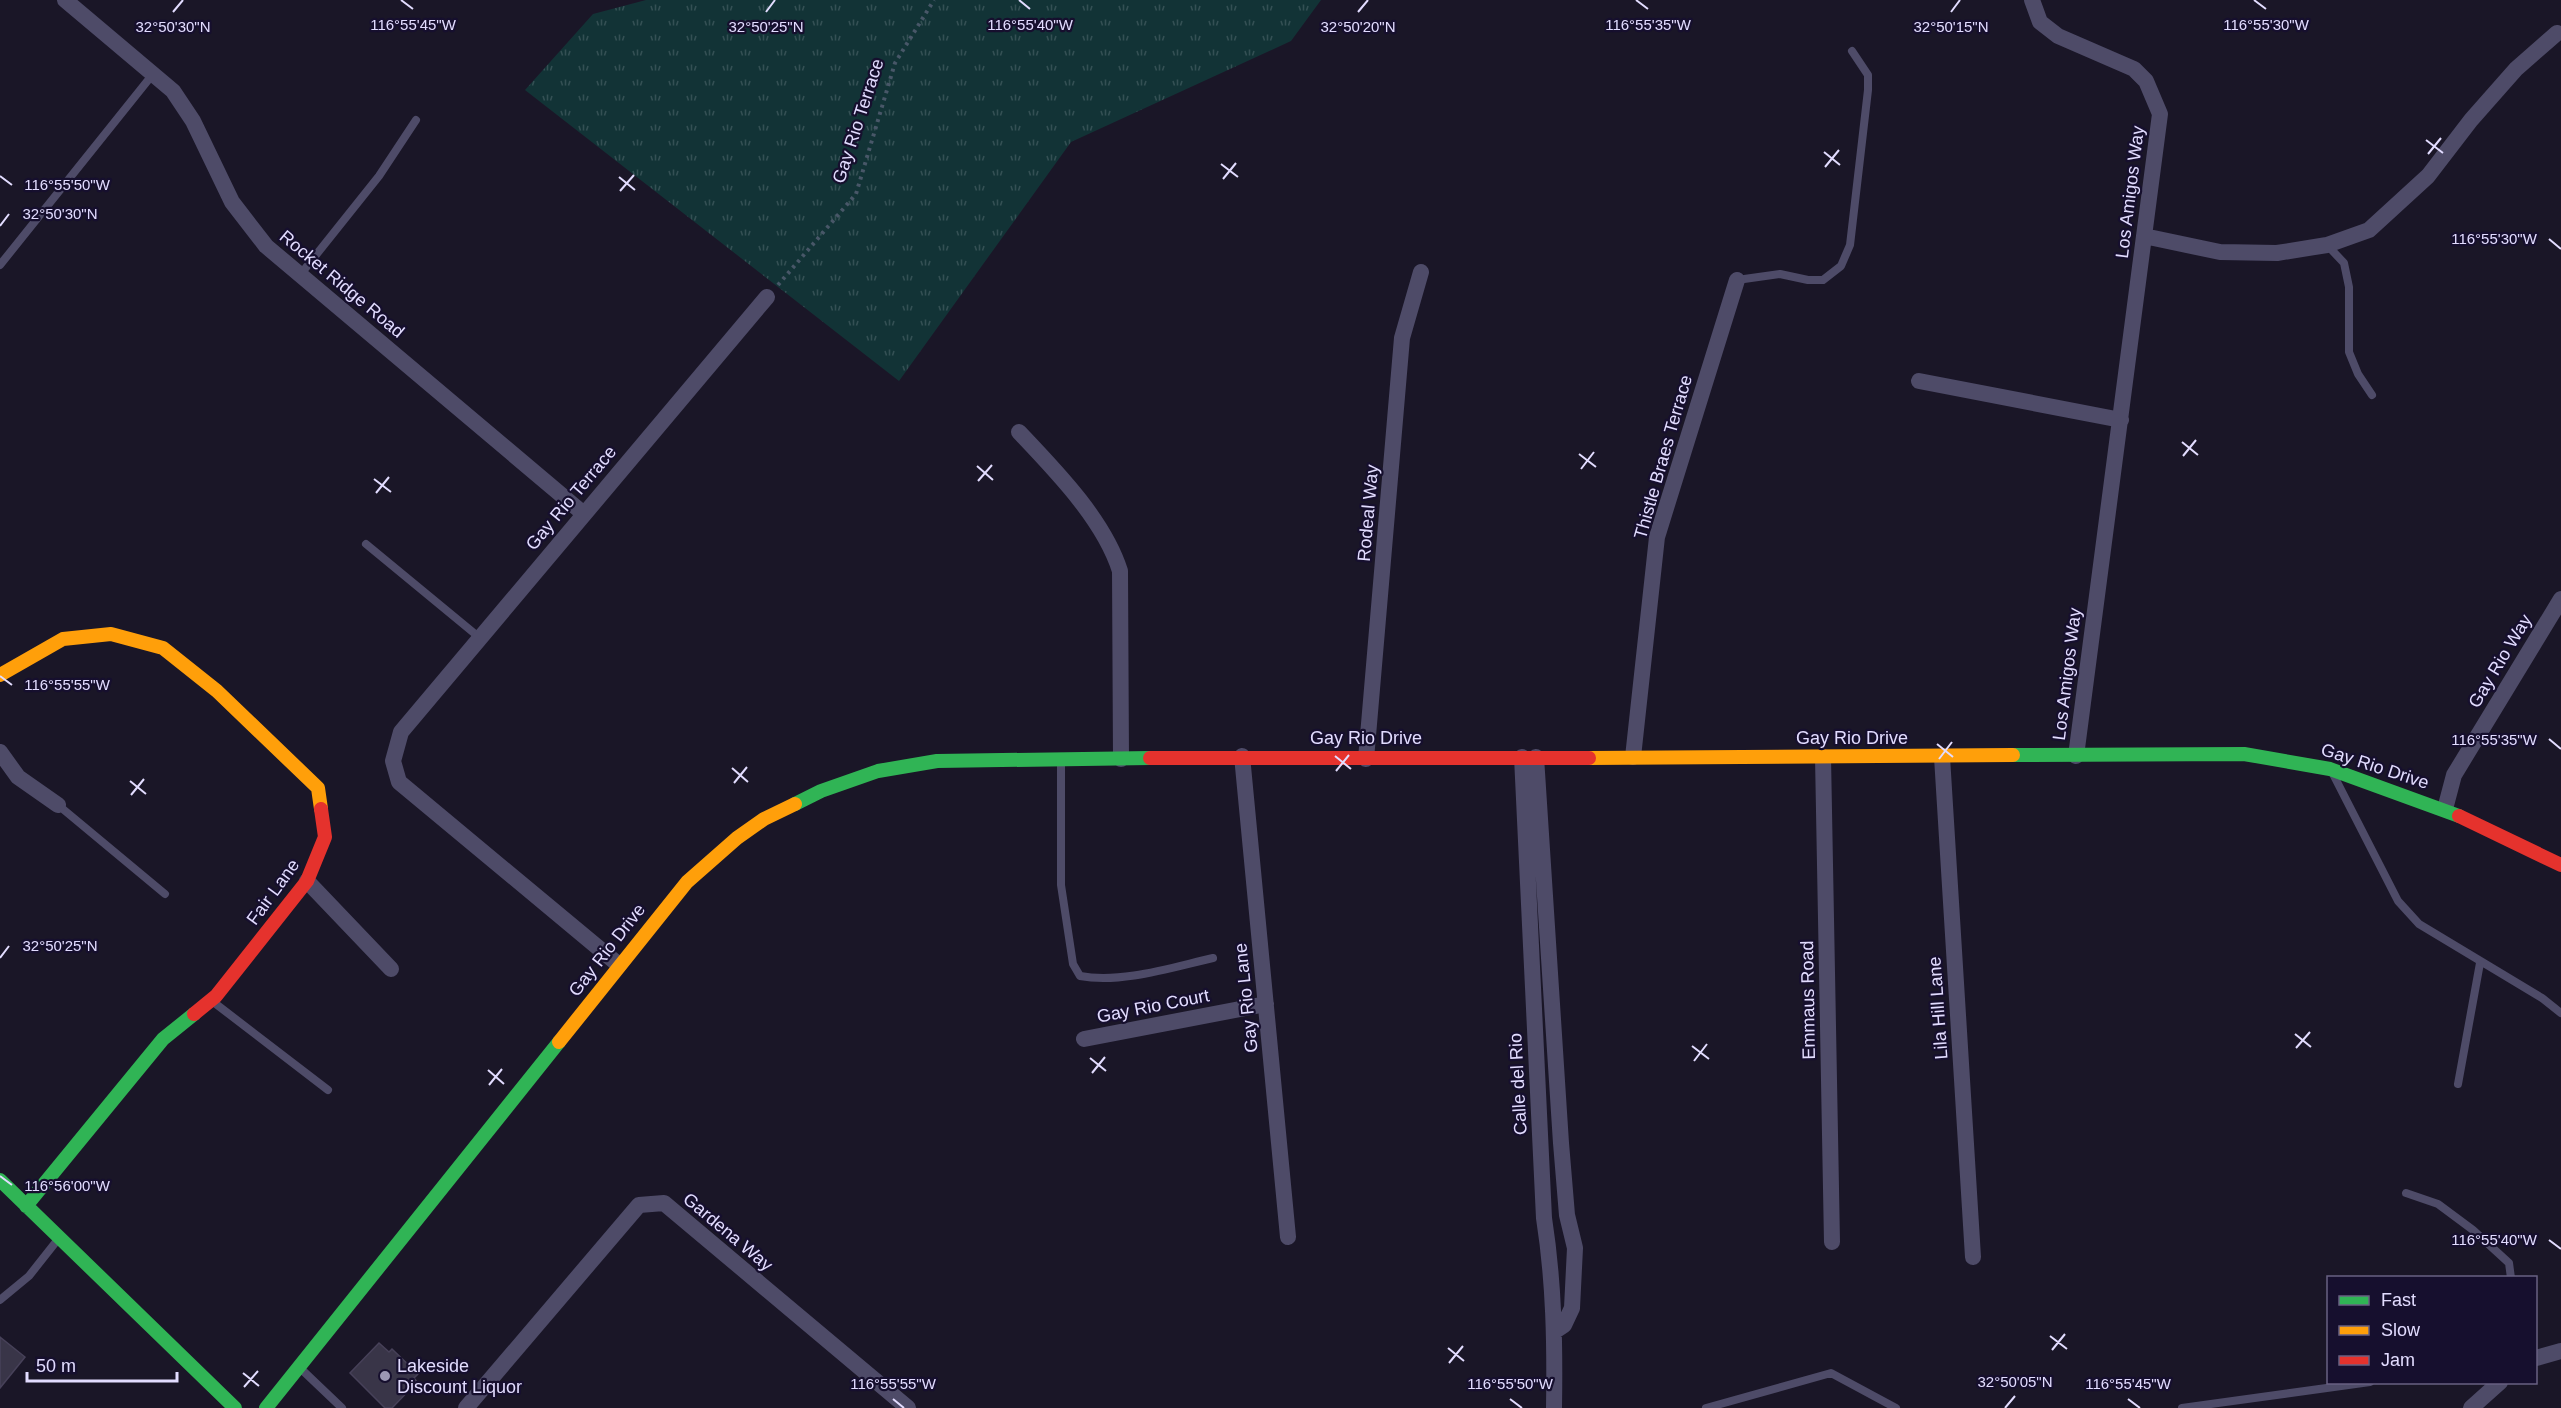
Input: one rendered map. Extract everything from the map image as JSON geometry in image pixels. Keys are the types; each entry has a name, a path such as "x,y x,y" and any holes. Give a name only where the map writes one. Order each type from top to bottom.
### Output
{"street":[{"name":"Rocket Ridge Road","path":"65,0 173,91 193,121 232,202 266,246 584,514"},
{"name":"Los Amigos Way","path":"2032,0 2040,22 2058,36 2133,69 2146,81 2160,114 2076,756"},
{"path":"2144,236 2220,252 2248,254 2277,253 2327,245 2369,230 2428,176 2471,120 2516,69 2557,33"},
{"name":"Rodeal Way","path":"1366,759 1402,338 1421,272"},
{"name":"Thistle Braes Terrace","path":"1633,757 1657,537 1737,280"},
{"name":"Gay Rio Terrace","path":"619,965 399,782 393,761 401,732 767,297"},
{"path":"1919,381 2121,420"},
{"path":"1019,432 1067,483 1114,553 1120,571 1121,759"},
{"name":"Gay Rio Way","path":"2445,809 2454,775 2561,599"},
{"name":"Fair Lane","path":"0,675 63,639 111,634 163,648 218,691 318,788 325,837 307,881 211,1000 163,1039 26,1206"},
{"path":"0,752 18,777 58,805"},
{"name":"Gay Rio Drive","path":"266,1408 665,907 711,859 764,819 821,790 878,771 927,762 1242,756 1366,759 2244,754 2330,769 2445,809 2561,865"},
{"name":"Gay Rio Lane","path":"1242,756 1288,1237"},
{"path":"1529,757 1567,1215 1575,1248 1572,1308 1564,1325 1555,1331"},
{"name":"Calle del Rio","path":"1529,757 1545,1218 1552,1271 1555,1331 1554,1408"},
{"name":"Emmaus Road","path":"1823,757 1832,1242"},
{"name":"Lila Hill Lane","path":"1942,757 1973,1257"},
{"path":"307,881 391,969"},
{"name":"Gay Rio Court","path":"1084,1039 1266,1004"},
{"path":"0,1180 236,1408"},
{"name":"Gardena Way","path":"466,1408 639,1205 664,1203 908,1408"},
{"path":"2537,1357 2561,1351"},
{"path":"2471,1408 2499,1384"}],"lane":[{"path":"1737,280 1780,274 1808,280 1823,280 1841,266 1850,245 1868,90 1868,75 1852,51"},
{"path":"0,265 153,74"},
{"path":"300,275 379,176 416,120"},
{"path":"2327,245 2344,263 2349,287 2349,352 2358,374 2372,395"},
{"path":"366,544 480,638"},
{"path":"1061,760 1061,885 1073,964 1080,976 1093,979 1152,973 1213,958"},
{"path":"2330,769 2398,901 2419,924 2542,998 2561,1014"},
{"path":"58,805 165,894"},
{"path":"2458,1084 2481,963"},
{"path":"211,1000 328,1090"},
{"path":"2406,1193 2438,1204 2474,1230 2509,1263 2511,1276"},
{"path":"0,1300 29,1276 60,1238"},
{"path":"299,1367 342,1408"},
{"path":"1706,1408 1717,1407 1814,1376 1831,1373 1896,1408"},
{"path":"2182,1408 2362,1384"}],"path":[{"name":"Gay Rio Terrace","path":"767,297 856,194 895,63 934,0"}],"green space":[{"path":"646,0 1321,0 1291,41 1071,142 899,381 525,90 593,14"}],"building":[{"path":"0,1337 25,1357 0,1388"},
{"name":"Lakeside Discount Liquor","path":"379,1343 389,1352 392,1349 418,1374 414,1378 417,1382 392,1408 385,1408 350,1373"}],"traffic: fast":[{"path":"2013,755 2244,754 2330,769 2459,816"},
{"path":"795,804 821,791 878,771 937,761 1150,758"},
{"path":"26,1206 163,1039 194,1014"},
{"path":"266,1408 559,1042"},
{"path":"0,1180 235,1408"}],"traffic: slow":[{"path":"0,675 63,639 111,634 163,648 217,691 318,788 321,809"},
{"path":"1589,758 2013,755"},
{"path":"559,1042 687,882 737,838 764,819 795,804"}],"traffic: jam":[{"path":"1150,758 1589,758"},
{"path":"194,1014 216,996 307,881 325,837 321,809"},
{"path":"2459,816 2561,865"}],"place":[{"name":"Lakeside Discount Liquor","path":"385,1376"}]}
